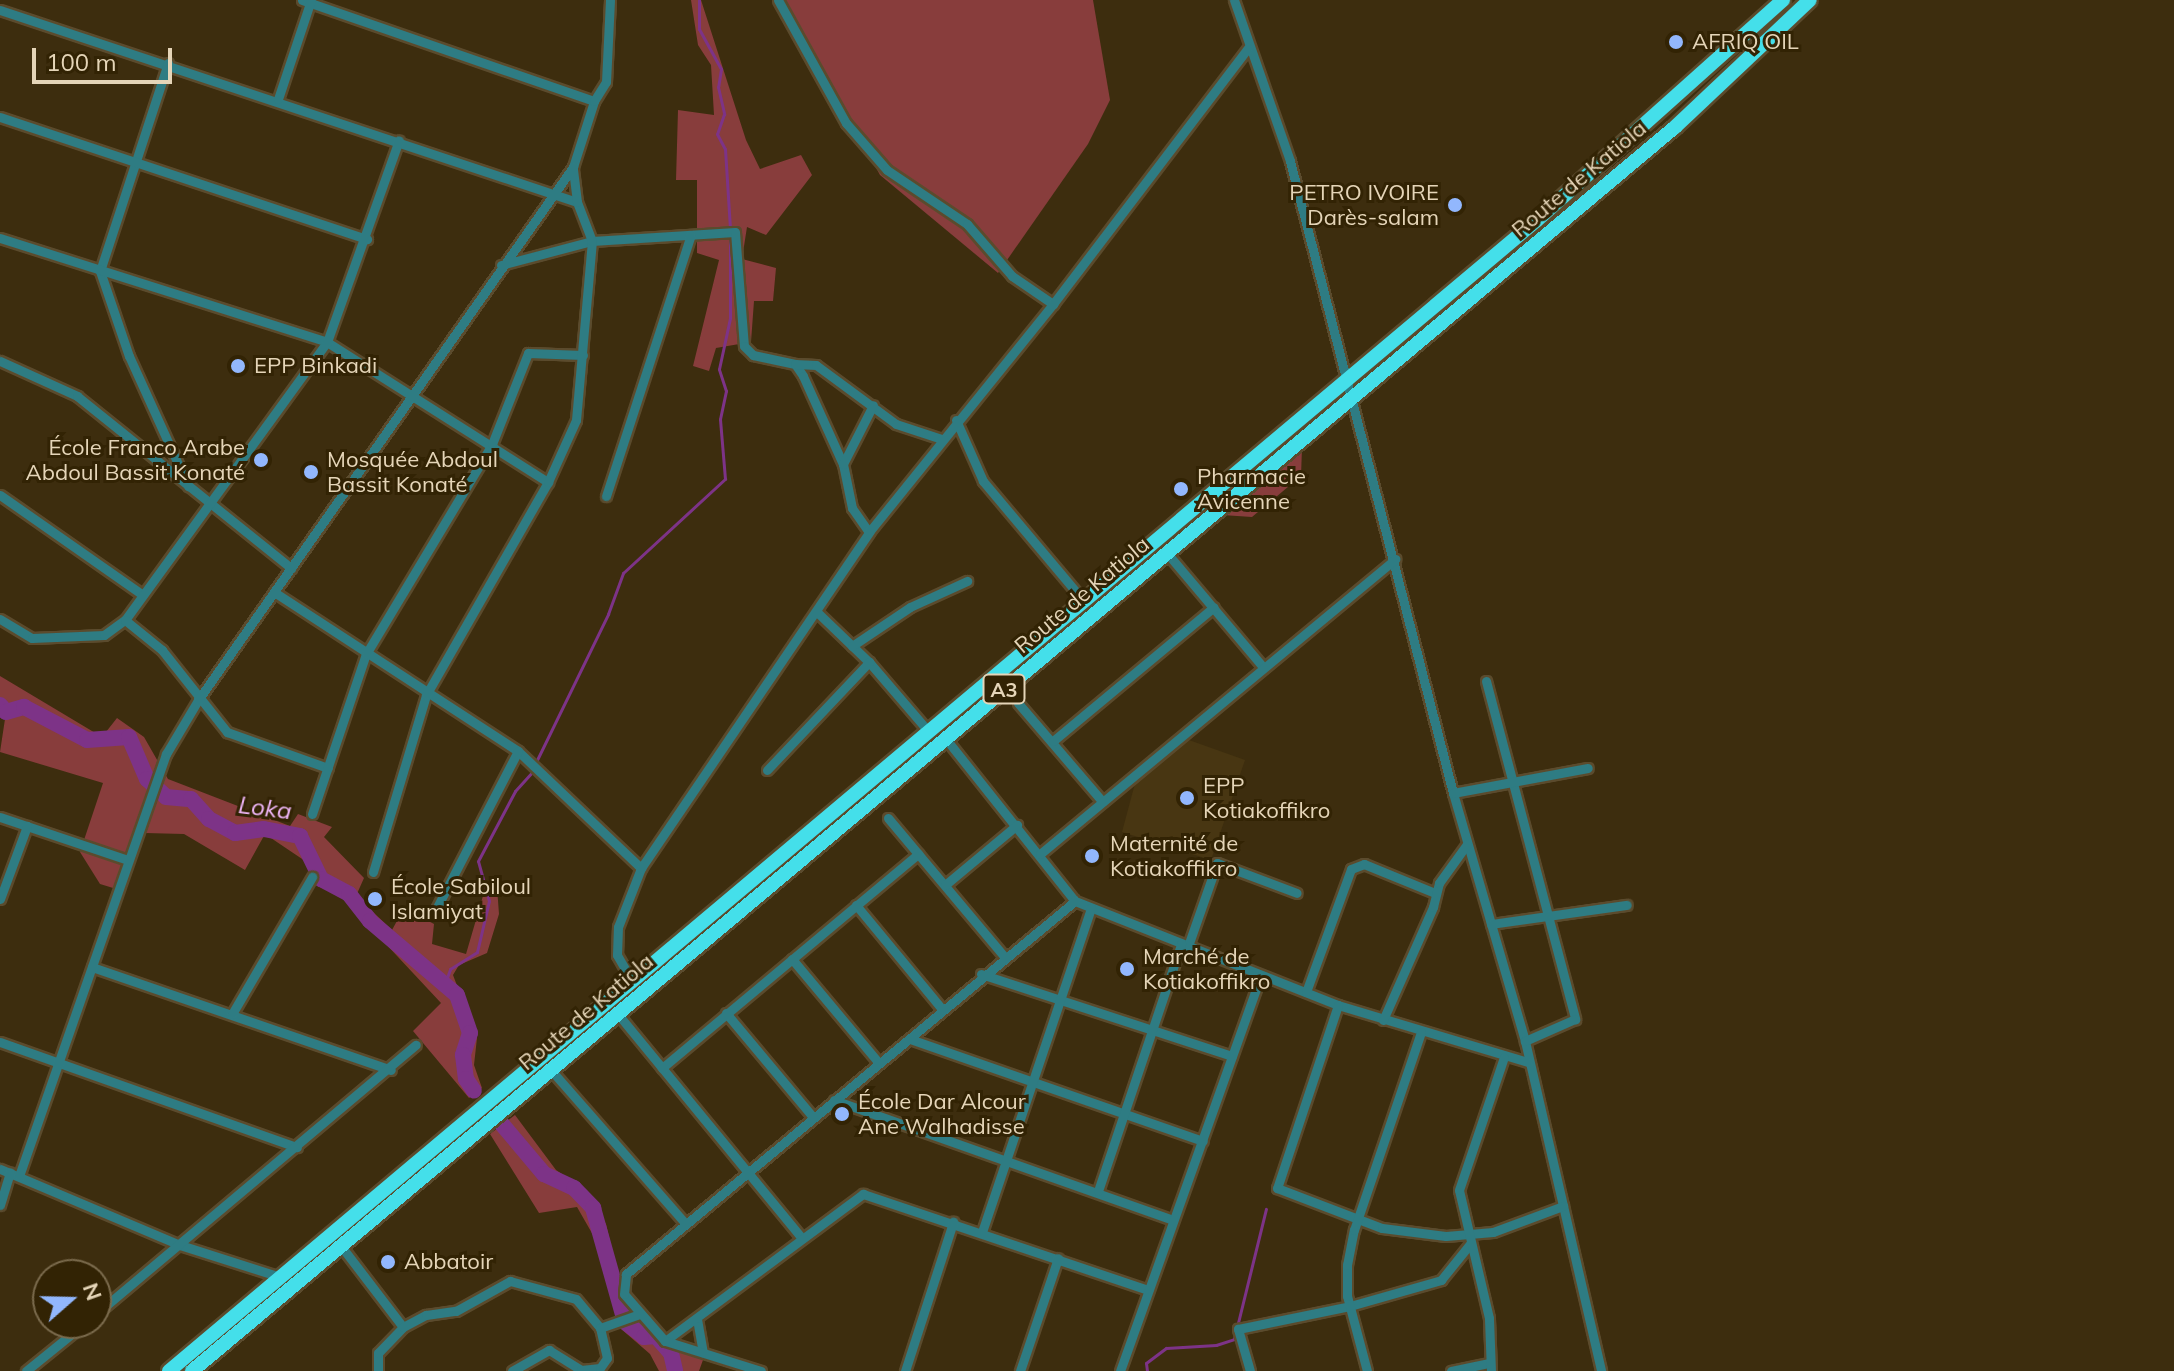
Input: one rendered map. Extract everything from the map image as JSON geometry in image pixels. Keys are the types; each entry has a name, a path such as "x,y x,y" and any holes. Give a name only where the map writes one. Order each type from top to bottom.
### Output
{"highway":[{"name":"Route de Katiola","path":"169,1371 1640,131 1783,0"},
{"name":"Route de Katiola","path":"192,1371 1675,127 1810,0"}],"street":[{"path":"0,1205 10,1173 58,1061 166,754 198,700 415,393 550,195 573,167 594,101 606,82 610,0"},
{"path":"778,0 846,123 887,170 967,224 1012,276 1053,304"},
{"path":"1234,0 1248,48 1290,161 1453,793 1525,1041 1601,1371"},
{"path":"278,99 308,1 594,101"},
{"path":"0,10 278,99 577,202"},
{"path":"632,981 617,955 618,927 641,868 818,613 869,532 956,420 1053,304 1248,48"},
{"path":"168,63 100,271 129,356 188,486"},
{"path":"0,117 367,239"},
{"path":"0,619 32,638 104,635 125,620 327,342 367,239 399,140"},
{"path":"373,872 426,695 548,482 576,420 592,241 577,202 573,167"},
{"path":"501,265 592,241 733,231 737,235 744,346 753,355 816,365 896,424 942,439"},
{"path":"606,496 691,235"},
{"path":"0,238 327,342 415,393 548,482"},
{"path":"312,814 366,654 492,444 528,353 583,355"},
{"path":"0,361 77,396 291,568"},
{"path":"795,364 843,464 852,508 869,532"},
{"path":"843,464 873,405"},
{"path":"956,420 983,481 1083,600"},
{"path":"0,495 143,595"},
{"path":"1167,553 1263,667"},
{"path":"1040,854 1395,559"},
{"path":"852,646 910,607 967,581"},
{"path":"274,592 426,695 518,751 527,765 541,774 641,868"},
{"path":"1053,741 1214,607"},
{"path":"818,613 869,662 929,732"},
{"path":"125,620 162,650 198,700 240,740 328,768"},
{"path":"767,770 869,662"},
{"path":"1486,681 1515,781 1575,1019 1525,1041"},
{"path":"1018,703 1103,802"},
{"path":"946,739 1075,901 1338,1005 1528,1062"},
{"path":"434,913 518,751"},
{"path":"1453,793 1588,768"},
{"path":"0,817 128,860"},
{"path":"888,818 1004,956"},
{"path":"945,885 1017,825"},
{"path":"0,899 27,826"},
{"path":"1383,1020 1433,907 1435,893 1467,844"},
{"path":"662,1068 918,854"},
{"path":"1098,1191 1123,1114 1217,863 1297,893"},
{"path":"1306,992 1351,869 1364,864 1435,893"},
{"path":"232,1014 312,877"},
{"path":"761,1371 665,1341 624,1294 626,1274 878,1062 910,1039 981,974 1075,901"},
{"path":"856,905 942,1009"},
{"path":"1491,924 1550,919 1627,905"},
{"path":"982,1232 1057,1001 1091,908"},
{"path":"792,959 878,1062"},
{"path":"92,967 391,1070"},
{"path":"981,974 1153,1033 1232,1056"},
{"path":"1120,1371 1261,975"},
{"path":"1338,1005 1277,1188 1382,1228 1469,1239 1563,1206"},
{"path":"617,1013 800,1236"},
{"path":"726,1013 813,1117"},
{"path":"1367,1371 1350,1306 1347,1265 1358,1219 1421,1032"},
{"path":"910,1039 1203,1141"},
{"path":"0,1042 297,1147"},
{"path":"112,1301 391,1070 416,1045"},
{"path":"1451,1371 1489,1367 1489,1318 1459,1190 1504,1057"},
{"path":"551,1070 685,1223"},
{"path":"834,1100 1098,1191 1172,1220"},
{"path":"10,1173 180,1245 280,1277"},
{"path":"665,1341 800,1236 863,1194 1148,1290"},
{"path":"905,1371 953,1222"},
{"path":"1250,1371 1238,1329 1350,1306 1441,1280 1469,1239"},
{"path":"341,1246 403,1327"},
{"path":"1020,1371 1058,1258"},
{"path":"378,1371 378,1353 403,1327 426,1315 456,1311 510,1281 576,1299 600,1328 607,1358 600,1368 581,1370 549,1350 512,1371"},
{"path":"600,1328 640,1314"},
{"path":"697,1319 703,1352"},
{"path":"26,1371 65,1339"}],"shaded area":[{"path":"691,0 701,0 746,140 760,169 801,155 812,175 766,235 747,227 742,259 776,268 773,301 754,301 751,342 716,348 709,371 693,366 719,260 697,253 697,180 676,180 678,110 714,115 711,65 698,45"},
{"path":"784,0 1093,0 1110,100 1088,144 998,273 880,175"},
{"path":"1302,448 1301,476 1252,517 1222,515"},
{"path":"0,676 102,737 117,718 144,737 168,779 290,826 298,814 332,827 324,837 364,878 356,896 392,930 404,908 434,924 432,944 466,954 485,889 497,887 499,914 487,953 459,965 453,975 477,1038 474,1065 482,1088 469,1098 413,1031 441,1003 314,867 265,834 245,870 184,834 145,833 123,891 100,884 80,852 103,783 0,752 5,719 0,716"},
{"path":"1186,739 1245,760 1211,860 1122,832 1137,776"},
{"path":"515,1115 556,1170 579,1186 606,1224 624,1302 658,1341 703,1360 699,1371 659,1371 650,1354 620,1328 593,1235 577,1207 539,1213 490,1134"}],"waterway":[{"path":"699,0 699,29 721,69 718,87 724,114 717,134 725,149 730,229"},
{"path":"535,764 608,614 623,573 725,479 720,419 726,391 719,369 730,318 730,237"},
{"name":"Loka","path":"0,705 6,712 24,707 87,740 129,737 147,779 166,797 191,799 209,819 235,833 264,829 300,836 321,879 349,894 370,921 457,995 470,1033 463,1055 466,1079 474,1091"},
{"path":"445,983 450,969 477,952 489,901 478,861 515,791 533,771"},
{"path":"501,1123 544,1174 574,1188 593,1208 625,1322 644,1337 656,1336 671,1353 675,1371"},
{"path":"1147,1371 1146,1363 1166,1348 1216,1345 1234,1339 1266,1209"}],"place":[{"name":"AFRIQ OIL","path":"1676,42"},
{"name":"PETRO IVOIRE Darès-salam","path":"1455,205"},
{"name":"EPP Binkadi","path":"238,366"},
{"name":"École Franco Arabe Abdoul Bassit Konaté","path":"261,460"},
{"name":"Mosquée Abdoul Bassit Konaté","path":"311,472"},
{"name":"Pharmacie Avicenne","path":"1181,489"},
{"name":"EPP Kotiakoffikro","path":"1187,798"},
{"name":"Maternité de Kotiakoffikro","path":"1092,856"},
{"name":"École Sabiloul Islamiyat","path":"375,899"},
{"name":"Marché de Kotiakoffikro","path":"1127,969"},
{"name":"École Dar Alcour Ane Walhadisse","path":"842,1114"},
{"name":"Abbatoir","path":"388,1262"}]}
